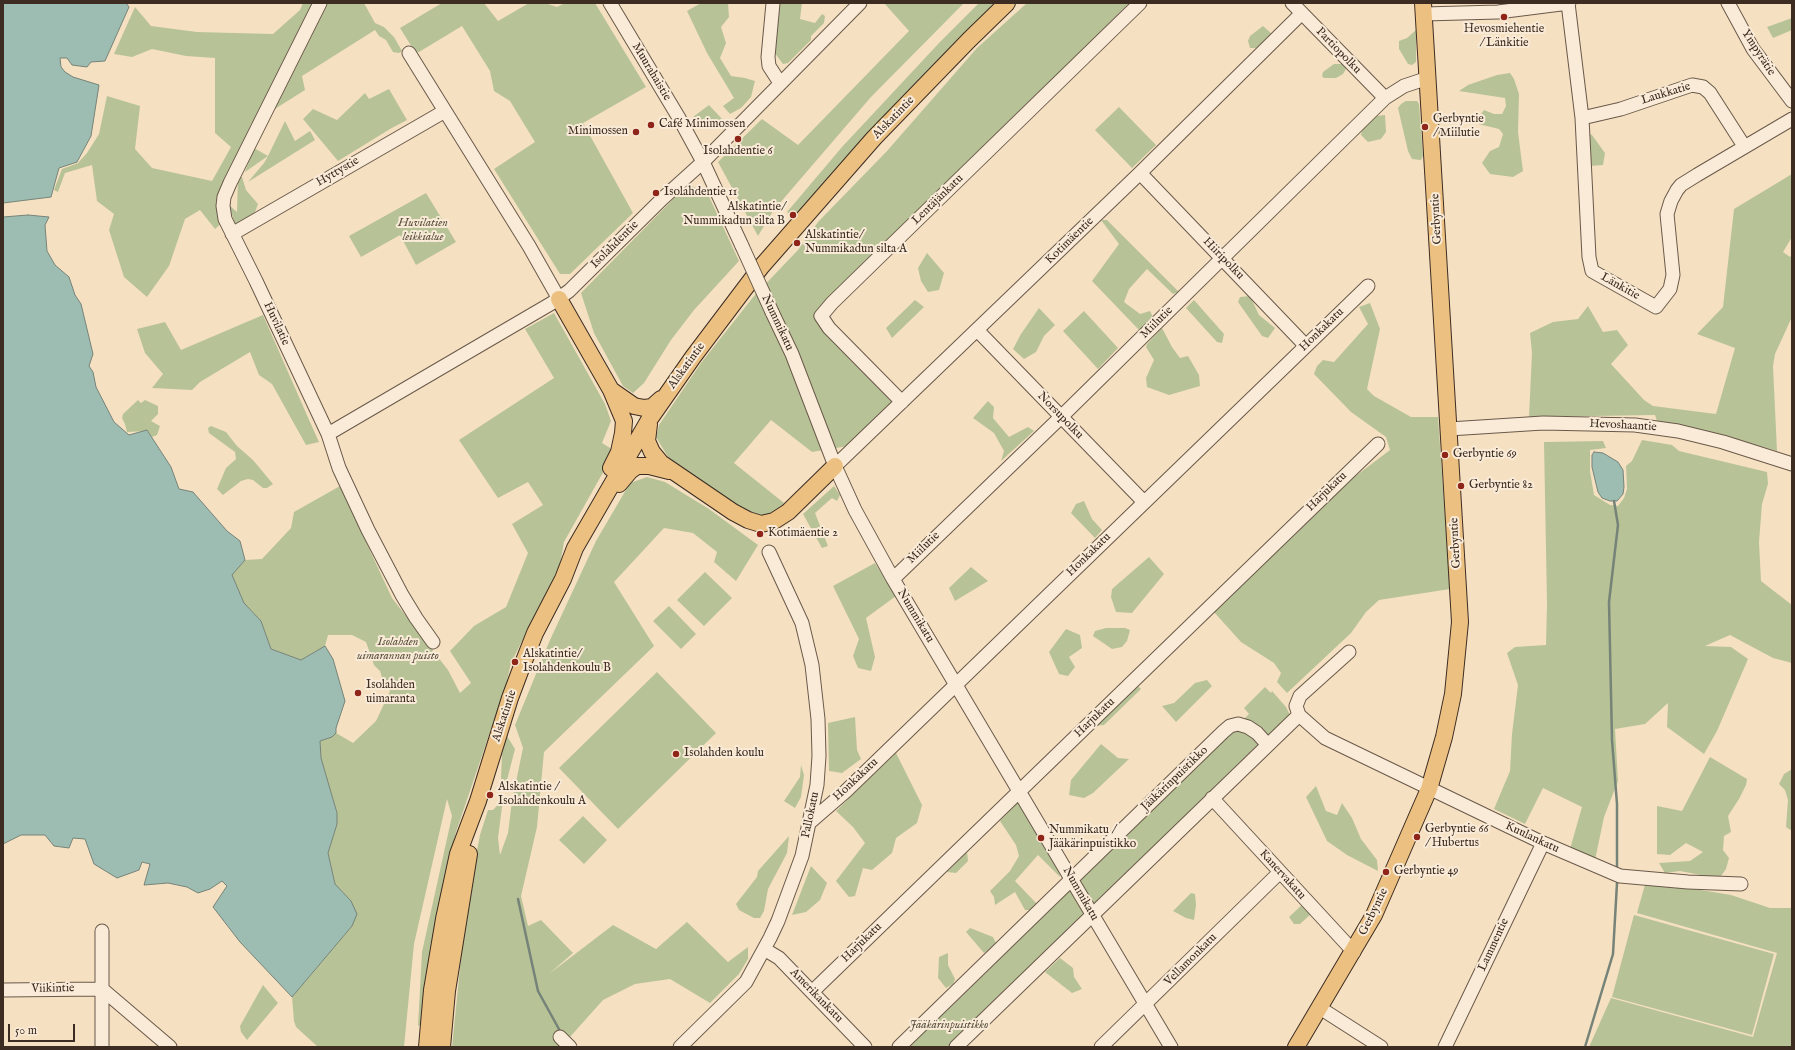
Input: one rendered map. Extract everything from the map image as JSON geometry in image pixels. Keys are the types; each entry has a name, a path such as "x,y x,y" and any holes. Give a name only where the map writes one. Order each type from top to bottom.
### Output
{"main road":[{"name":"Alskatintie","path":"427,1047 432,990 444,919 458,854 478,801 507,706 522,666 535,633 563,579 575,548 649,420 760,267 874,138 1007,3"},
{"name":"Gerbyntie","path":"1296,1047 1354,952 1374,916 1429,789 1444,737 1453,694 1460,622 1423,9"},
{"path":"559,299 611,390 624,421 619,452 575,548"},
{"path":"611,390 634,406 644,408 652,407 666,395"},
{"path":"649,420 647,441 652,452 661,463 732,512 748,520 761,524 774,521 788,512 835,466"},
{"path":"563,579 614,492 630,471 637,466 649,466 661,468 678,475"},
{"name":"Alskatintie","path":"442,1047 447,991 457,921 478,801"}],"street":[{"name":"Huvilatie","path":"320,3 298,43 224,198 224,219 256,281 328,434 339,468 353,500 388,571 416,618 433,642"},
{"name":"Muurahaistie","path":"610,3 679,118 703,162"},
{"path":"773,3 768,57 769,66 780,83"},
{"name":"Isolahdentie","path":"328,434 559,299 747,119 780,83 860,3"},
{"name":"Lentäjänkatu","path":"902,402 829,328 821,316 832,303 1140,3"},
{"name":"Partiopolku","path":"1292,3 1385,98"},
{"path":"1423,9 1498,12 1569,3"},
{"name":"Länkitie","path":"1569,3 1582,118 1589,257 1592,271 1656,307 1670,289 1673,275 1667,214 1677,190 1692,178 1792,119"},
{"name":"Ympyrätie","path":"1728,3 1753,49 1792,101"},
{"name":"Kotimäentie","path":"835,466 1140,173 1302,13"},
{"path":"409,53 529,246 559,299"},
{"name":"Miilutie","path":"893,579 1061,417 1385,98 1404,86 1428,78"},
{"name":"Laukkatie","path":"1582,118 1621,109 1692,85 1703,87 1710,93 1744,146"},
{"name":"Hyttystie","path":"232,234 445,111"},
{"name":"Nummikatu","path":"703,162 792,354 835,466 855,510 893,579 1020,790 1092,915 1171,1047"},
{"name":"Hiiripolku","path":"1140,173 1305,345"},
{"name":"Honkakatu","path":"809,823 846,791 1305,345 1368,286"},
{"name":"Norsupolku","path":"977,330 1144,502"},
{"name":"Hevoshaantie","path":"1449,429 1543,423 1635,425 1678,431 1708,438 1765,454 1792,464"},
{"name":"Harjukatu","path":"812,992 1378,444"},
{"name":"Pallokatu","path":"680,1047 746,982 764,949 778,921 802,856 817,785 819,756 818,713 812,665 802,623 769,552"},
{"path":"956,1047 1267,744 1299,715 1296,706 1300,696 1349,652"},
{"name":"Kuulankatu","path":"1299,715 1326,738 1543,843 1620,876 1688,882 1741,884"},
{"name":"Jääkärinpuistikko","path":"899,1047 1230,726 1238,724 1248,727 1257,733 1267,744"},
{"name":"Kanervakatu","path":"1212,798 1354,952"},
{"name":"Lammentie","path":"1445,1047 1543,843"},
{"name":"Vellamonkatu","path":"1101,1047 1280,872"},
{"path":"102,931 102,1047"},
{"name":"Amerikankatu","path":"764,949 779,958 864,1047"},
{"path":"102,989 170,1047"},
{"name":"Viikintie","path":"3,990 102,989"},
{"path":"1320,1008 1381,1047"},
{"path":"560,1037 570,1047"}],"green space":[{"path":"303,3 364,3 375,23 384,27 394,37 402,51 399,53 393,52 386,40 379,36 375,30 302,76 305,90 251,124 220,197 223,222 215,229 200,210 185,219 169,266 147,297 124,277 109,230 114,214 97,201 92,165 65,173 58,192 54,190 62,169 78,163 87,153 99,134 107,96 140,106 135,149 152,168 212,181 231,147 215,133 215,58 186,56 152,49 132,57 114,54 135,7 151,26 197,32 273,34 300,10"},
{"path":"442,3 484,3 498,21 529,3 545,3 557,7 565,3 595,3 646,87 583,123 633,213 570,274 560,274 494,169 535,142 510,101 494,91 490,71 462,26 419,52 415,52 400,28"},
{"path":"701,3 728,3 729,17 721,27 726,43 720,58 731,76 755,81 751,97 741,108 730,114 723,106 734,98 707,53 687,11"},
{"path":"780,3 802,3 800,19 815,23 822,14 825,16 824,23 811,36 811,40 788,63 783,64 774,52"},
{"path":"884,3 964,3 871,97 773,211 758,236 718,162 762,119 798,145 909,31"},
{"path":"979,3 998,3 794,218 787,212 842,147 939,43"},
{"path":"1027,3 1129,3 814,316 892,402 848,446 812,452 771,420 734,463 784,503 778,513 762,517 746,511 715,492 668,457 656,437 659,425 701,363 754,296 798,250 818,222 887,151 977,48"},
{"path":"1792,18 1792,30 1773,38 1767,27"},
{"path":"1263,26 1272,34 1256,48 1250,48 1248,41 1250,36"},
{"path":"1416,30 1416,62 1412,65 1408,64 1399,49 1399,41 1407,38"},
{"path":"1334,64 1343,64 1346,69 1343,74 1336,78 1324,78 1322,76 1323,72"},
{"path":"1510,73 1514,79 1519,94 1518,132 1523,171 1513,177 1490,174 1482,163 1490,151 1499,147 1503,134 1499,129 1474,123 1484,110 1494,114 1502,114 1506,106 1505,98 1459,91 1468,85 1497,75"},
{"path":"389,89 407,120 338,161 303,119 313,109 337,120 365,93 369,99"},
{"path":"1406,101 1417,101 1419,104 1423,156 1421,160 1412,159 1408,151 1398,108"},
{"path":"709,105 722,119 721,125 716,128 707,124 698,124 693,117"},
{"path":"1119,107 1156,145 1132,168 1095,130"},
{"path":"1385,115 1386,132 1381,139 1368,142 1361,135 1362,130 1377,116"},
{"path":"285,121 295,141 310,131 315,140 248,182 268,156"},
{"path":"1586,132 1592,135 1605,153 1603,165 1589,166"},
{"path":"254,148 268,156 245,172"},
{"path":"1792,174 1792,237 1783,252 1790,257 1792,254 1792,317 1775,354 1773,366 1777,451 1715,433 1657,421 1655,415 1529,417 1532,353 1530,333 1553,322 1578,319 1588,306 1603,332 1617,330 1628,345 1611,364 1644,400 1653,406 1716,414 1735,348 1697,334 1723,307 1734,209"},
{"path":"242,177 246,190 258,204 255,212 236,227 229,205 237,212 238,178"},
{"path":"688,184 698,189 706,190 739,261 694,310 671,340 644,383 633,393 623,386 594,333 581,293"},
{"name":"Huvilatien leikkialue","path":"426,193 456,242 416,265 400,235 361,257 349,236"},
{"path":"1101,220 1107,220 1179,292 1173,294 1147,269 1129,289 1124,302 1140,314 1150,311 1153,317 1139,330 1092,281 1119,244"},
{"path":"927,253 944,273 939,290 928,292 921,281 918,268"},
{"path":"1250,296 1259,315 1275,328 1268,338 1262,336 1238,302 1240,297"},
{"path":"915,300 924,307 892,338 886,328"},
{"path":"1194,300 1224,334 1222,343 1217,342 1186,308"},
{"path":"1370,303 1380,329 1367,389 1374,396 1411,417 1438,417 1450,589 1379,600 1366,612 1351,633 1287,693 1277,682 1281,673 1274,663 1241,642 1214,612 1353,478 1390,450 1386,437 1351,412 1314,374 1317,366 1323,360 1334,362 1368,324 1359,307"},
{"path":"1039,308 1055,325 1044,336 1036,352 1024,359 1013,349 1021,334"},
{"path":"1084,311 1118,348 1098,369 1063,331"},
{"name":"Isolahden uimarannan puisto","path":"554,313 605,404 611,421 602,443 615,451 564,542 560,565 511,663 506,685 456,832 444,879 430,952 421,1025 418,1026 422,952 452,816 447,799 414,944 404,1047 318,1047 296,1027 292,997 352,926 351,901 335,884 328,853 337,824 337,813 321,758 320,741 332,737 336,733 353,743 376,721 390,691 383,681 380,671 374,665 366,642 352,635 328,635 325,646 301,660 271,649 261,621 244,603 232,575 245,560 262,559 291,528 294,512 340,486 392,598 448,670 460,693 471,683 450,651 474,626 506,607 528,553 512,524 543,505 528,482 498,498 459,440 554,378 525,329"},
{"path":"263,315 319,442 306,445 272,384 259,375 250,352 200,382 192,390 152,388 163,374 145,353 137,329 165,322 181,350"},
{"path":"1162,328 1172,347 1180,358 1188,356 1199,375 1200,386 1169,395 1147,387 1146,378 1154,360 1146,347"},
{"path":"138,400 141,403 145,400 158,406 158,414 151,421 160,426 157,435 152,437 148,431 127,432 122,418 123,414"},
{"path":"988,401 994,407 993,418 1009,437 1028,427 1034,431 1001,461 1004,451 994,433 973,418"},
{"path":"211,426 226,432 237,446 253,460 273,484 267,488 263,488 253,480 248,479 241,481 223,495 217,489 226,468 236,459 235,452 209,433 208,428"},
{"path":"1642,440 1672,445 1679,451 1767,472 1768,484 1762,504 1759,542 1761,581 1792,605 1792,663 1773,658 1730,635 1705,646 1731,647 1748,659 1717,731 1704,754 1667,727 1668,703 1645,724 1615,729 1618,781 1604,817 1595,860 1570,849 1582,807 1543,788 1525,824 1494,809 1510,771 1512,734 1518,685 1507,653 1515,647 1546,645 1547,604 1544,442 1603,441 1606,448 1590,450 1590,471 1594,495 1610,505 1618,506 1624,498 1627,489 1626,466 1632,461"},
{"path":"647,477 665,482 709,509 758,545 736,581 714,562 717,552 693,533 664,528 614,582 654,646 544,752 537,827 521,896 528,926 541,920 573,953 549,974 613,925 656,949 687,922 728,962 748,947 748,959 739,974 710,1003 670,979 635,984 603,1000 561,1047 452,1047 466,908 480,835 488,810 493,810 503,799 498,838 500,855 508,833 512,801 523,748 515,725 550,640 596,541 630,483"},
{"path":"834,486 840,495 837,501 832,498 815,513 828,546 822,548 803,514"},
{"path":"1084,501 1092,519 1102,530 1095,538 1071,513 1076,504"},
{"path":"1149,557 1164,574 1132,613 1116,612 1111,597 1112,589"},
{"path":"875,563 896,596 866,618 875,657 871,671 858,668 853,656 859,639 833,586"},
{"path":"971,567 988,581 955,601 949,588"},
{"path":"705,572 732,598 704,626 677,600"},
{"path":"669,606 696,634 681,649 653,621"},
{"path":"1106,628 1125,628 1130,630 1127,641 1122,647 1112,649 1093,636 1095,631"},
{"path":"1066,629 1080,635 1082,648 1069,657 1075,667 1068,676 1059,674 1049,652"},
{"path":"657,672 716,733 618,829 559,768"},
{"path":"1207,680 1212,686 1176,722 1162,706 1174,703 1195,683"},
{"path":"1137,685 1141,689 1104,725 1094,726"},
{"name":"Jääkärinpuistikko","path":"1265,687 1271,693 1272,691 1286,707 1290,715 950,1047 906,1047 1249,714 1244,708"},
{"path":"855,717 857,750 861,759 842,773 829,771 828,723"},
{"path":"507,736 515,749 505,788 503,788 501,778 502,754"},
{"path":"1101,744 1118,758 1129,759 1093,793 1084,798 1069,795 1071,780"},
{"path":"896,753 922,805 917,823 896,838 892,853 872,870 863,868 855,896 849,897 836,881 865,843 853,827 836,811"},
{"path":"1710,757 1747,779 1746,785 1739,799 1728,816 1731,832 1724,836 1723,850 1729,858 1726,869 1721,876 1706,876 1680,871 1665,873 1659,863 1690,861 1703,852 1686,843 1670,855 1657,854 1657,806 1682,811"},
{"path":"801,765 804,775 801,797 795,808 784,801 800,777"},
{"path":"1792,769 1792,831 1786,827 1788,800 1785,790 1779,784 1784,774"},
{"path":"1316,786 1326,811 1337,815 1342,803 1352,818 1361,839 1377,860 1378,871 1347,855 1327,841 1306,797"},
{"path":"1020,800 1059,867 1060,877 1038,855 1015,881 1037,904 1032,910 1025,910 1015,892 995,905 994,897 990,891 1010,871 1019,856 1016,845 1000,821"},
{"path":"583,816 607,840 584,864 559,840"},
{"path":"789,836 787,853 768,889 764,911 760,918 754,918 739,910 736,904 757,877 758,871"},
{"path":"967,852 968,861 956,873 947,872"},
{"path":"811,866 827,883 820,900 806,912 792,915"},
{"path":"1646,881 1731,895 1770,908 1792,908 1792,1047 1589,1047 1611,998 1753,1037 1777,953 1637,913"},
{"path":"1191,893 1195,894 1196,905 1194,920 1186,918 1173,911"},
{"path":"1304,903 1311,914 1300,924 1294,924 1289,917"},
{"path":"1634,915 1774,954 1752,1035 1612,997"},
{"path":"970,928 993,937 997,945 984,953 966,932"},
{"path":"948,953 948,965 955,979 953,984 946,988 938,978 939,957"},
{"path":"1060,958 1073,968 1074,977 1082,989 1072,993 1045,972"},
{"path":"263,985 278,1003 247,1040 241,1032 240,1026"}],"water":[{"path":"3,3 126,3 129,7 105,61 91,62 87,67 72,65 67,58 60,58 61,67 65,72 73,77 99,85 91,136 77,162 59,168 51,197 3,203"},
{"path":"28,215 49,217 45,225 47,251 55,265 69,277 75,295 81,304 93,354 89,366 93,372 96,387 114,422 129,435 147,430 171,467 179,489 193,492 227,531 240,541 245,560 232,575 244,603 261,621 271,649 301,660 325,646 333,659 345,701 336,728 336,733 332,737 320,741 321,758 337,813 337,824 328,853 335,884 351,901 357,914 352,926 292,997 240,942 213,907 227,886 222,881 210,889 198,893 187,887 168,883 144,885 150,864 142,862 139,870 117,878 94,864 85,839 73,838 69,848 54,846 45,835 21,835 3,844 3,217"},
{"path":"1594,452 1603,453 1618,462 1623,470 1623,494 1617,501 1610,501 1602,498 1598,492 1592,467 1592,455"}],"waterway":[{"path":"1614,501 1618,525 1609,602 1612,740 1617,804 1617,867"},
{"path":"1585,1047 1613,954 1617,883"},
{"path":"518,899 538,991 560,1031"}],"place":[{"name":"Hevosmiehentie / Länkitie","path":"1504,17"},
{"name":"Café Minimossen","path":"651,125"},
{"name":"Gerbyntie / Miilutie","path":"1425,127"},
{"name":"Minimossen","path":"636,132"},
{"name":"Isolahdentie 6","path":"738,139"},
{"name":"Isolahdentie 11","path":"656,193"},
{"name":"Alskatintie/ Nummikadun silta B","path":"793,215"},
{"name":"Alskatintie/ Nummikadun silta A","path":"797,243"},
{"name":"Gerbyntie 69","path":"1445,455"},
{"name":"Gerbyntie 82","path":"1461,486"},
{"name":"Kotimäentie 2","path":"760,534"},
{"name":"Alskatintie/ Isolahdenkoulu B","path":"515,662"},
{"name":"Isolahden uimaranta","path":"358,693"},
{"name":"Isolahden koulu","path":"676,754"},
{"name":"Alskatintie / Isolahdenkoulu A","path":"490,795"},
{"name":"Gerbyntie 66 / Hubertus","path":"1417,837"},
{"name":"Nummikatu / Jääkärinpuistikko","path":"1041,838"},
{"name":"Gerbyntie 49","path":"1386,872"}]}
